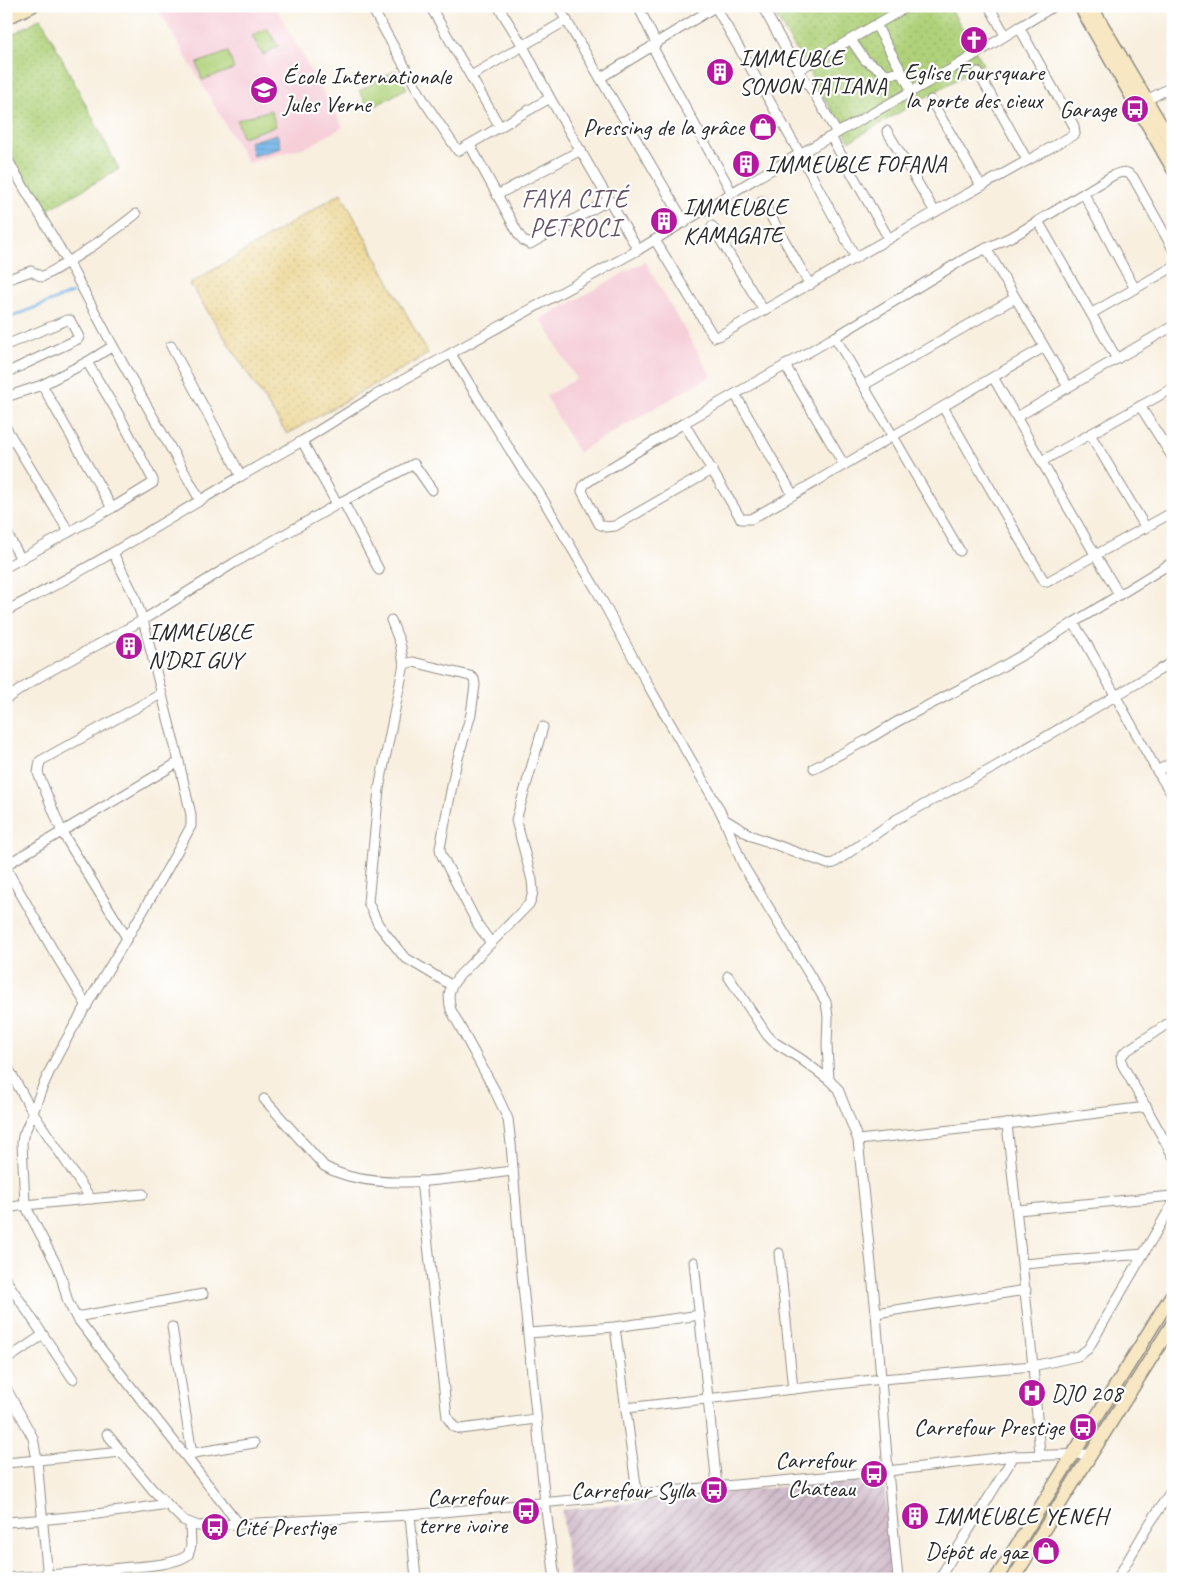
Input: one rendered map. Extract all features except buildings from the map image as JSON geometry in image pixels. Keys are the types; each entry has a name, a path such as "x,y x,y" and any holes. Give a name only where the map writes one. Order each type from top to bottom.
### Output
{"main road":[{"path":"6,18 32,6"},
{"path":"1080,6 1173,169"},
{"path":"1091,6 1173,146"},
{"path":"996,1579 1173,1293"},
{"path":"1014,1579 1173,1323"}],"street":[{"path":"371,6 424,101 456,150 459,151 470,145 550,98"},
{"path":"430,6 500,127"},
{"path":"498,6 523,46 550,98 638,250"},
{"path":"558,6 685,223"},
{"path":"638,6 654,45 732,193"},
{"path":"762,6 798,70 815,95 889,239"},
{"path":"798,70 908,6"},
{"path":"989,6 1005,35"},
{"path":"6,611 56,586 113,553 374,396 685,223 732,193 912,91 1054,6"},
{"path":"600,78 715,7 800,154 856,258"},
{"path":"471,76 567,20"},
{"path":"876,25 912,91"},
{"path":"655,240 712,334 719,336 1075,134 1074,126 1019,27"},
{"path":"850,40 865,60 887,74 902,72"},
{"path":"978,72 1028,160"},
{"path":"1147,100 1173,86"},
{"path":"931,100 981,186"},
{"path":"888,131 935,212"},
{"path":"470,145 519,235 530,244 609,200"},
{"path":"497,195 581,150"},
{"path":"6,157 68,263 200,500"},
{"path":"712,470 615,526 606,527 599,524 582,491 584,485 592,479 684,423 835,337 966,258 1017,234 1112,176 1125,172 1129,173 1173,248"},
{"path":"1084,194 1135,289"},
{"path":"762,201 810,285"},
{"path":"6,280 31,271 42,277 68,263 136,214"},
{"path":"1038,221 1117,358"},
{"path":"712,226 764,311"},
{"path":"986,248 1068,388"},
{"path":"1092,312 1173,267"},
{"path":"864,384 1015,298"},
{"path":"6,345 67,320 70,320 79,337 6,373"},
{"path":"1017,417 1173,326"},
{"path":"835,337 960,551"},
{"path":"6,397 42,385 87,362 113,346"},
{"path":"171,346 241,476"},
{"path":"684,423 741,519 751,519 1044,347"},
{"path":"451,354 523,471 538,491 592,582 724,819 742,865 826,1002 829,1080"},
{"path":"6,567 153,483 119,416 87,362"},
{"path":"785,365 844,465"},
{"path":"992,377 1119,594"},
{"path":"42,385 112,508"},
{"path":"1042,461 1173,388"},
{"path":"735,394 793,495"},
{"path":"1140,406 1173,458"},
{"path":"943,407 1044,581 1050,582 1173,512"},
{"path":"6,428 69,532"},
{"path":"1090,434 1146,528"},
{"path":"302,441 379,570"},
{"path":"6,699 39,677 143,620 217,573 340,503 414,464 432,490"},
{"path":"6,532 21,559"},
{"path":"113,553 134,595 143,620 179,762 191,815 191,826 128,938 62,1048 40,1092 22,1143 25,1205 57,1266 68,1302 76,1317 188,1454 239,1524"},
{"path":"814,768 1033,649 1173,562"},
{"path":"391,620 400,643 404,664 379,789 368,902 378,924 404,958 451,986"},
{"path":"1073,623 1084,639 1157,771 1173,796"},
{"path":"404,664 412,662 470,676 474,679 475,684 470,714 456,766 440,848 441,854 474,918 490,943"},
{"path":"724,819 752,836 828,864 834,862 897,820 993,768 1173,662"},
{"path":"128,938 62,832 38,772 40,761 162,694"},
{"path":"543,727 516,820 530,867 533,892 530,904 490,943 451,986 448,999 451,1010 508,1119 536,1419 555,1579"},
{"path":"86,1006 6,866 179,762"},
{"path":"1157,771 1173,762"},
{"path":"728,976 767,1035 774,1042 829,1080 838,1089 858,1140 876,1313 898,1579"},
{"path":"1173,1020 1125,1052 1121,1058 1122,1064 1173,1156"},
{"path":"6,1064 34,1113 91,1199"},
{"path":"264,1099 324,1166 347,1176 382,1181 421,1181 513,1171"},
{"path":"858,1140 1147,1107"},
{"path":"1007,1124 1026,1290 1040,1455"},
{"path":"421,1181 447,1417 454,1427 461,1429 536,1419"},
{"path":"6,1208 143,1194"},
{"path":"1018,1210 1173,1196"},
{"path":"626,1408 882,1379 1033,1366 1078,1356 1085,1352 1173,1203"},
{"path":"779,1253 793,1389"},
{"path":"1023,1264 1143,1254"},
{"path":"694,1262 716,1486"},
{"path":"6,1280 73,1379"},
{"path":"876,1313 1026,1290"},
{"path":"76,1317 203,1294"},
{"path":"528,1333 615,1327 700,1315"},
{"path":"172,1327 188,1454"},
{"path":"615,1327 637,1494"},
{"path":"6,1360 43,1335"},
{"path":"6,1388 33,1438 44,1520 48,1577"},
{"path":"107,1434 152,1489 183,1520 198,1526 410,1514 888,1470 1014,1456 1092,1454"},
{"path":"188,1454 254,1443"},
{"path":"6,1463 122,1452"},
{"path":"939,1579 1014,1456"},
{"path":"1117,1579 1173,1488"},
{"path":"6,1522 115,1513 167,1504"},
{"path":"410,1514 416,1579"},
{"path":"6,1578 48,1577 181,1560 188,1555 191,1546 190,1524"}],"shaded area":[{"name":"École Internationale Jules Verne","path":"164,6 275,6 343,127 309,146 248,163 158,9"},
{"path":"645,261 711,376 578,452 546,396 576,379 541,319"},
{"path":"883,1476 894,1579 569,1579 562,1510"}],"green space":[{"path":"770,6 949,6 983,64 850,141"},
{"path":"41,18 119,169 42,213 6,145 6,38"},
{"path":"267,28 278,46 263,55 252,36"},
{"path":"228,52 234,69 202,80 197,63"},
{"path":"396,70 407,88 370,109 359,91"},
{"path":"271,110 276,126 242,137 237,120"}],"sand":[{"path":"341,193 428,354 287,434 190,284"}],"water":[{"path":"277,134 281,148 253,156 249,142"}],"waterway":[{"path":"6,319 72,293"}],"place":[{"name":"Eglise Foursquare la porte des cieux","path":"974,40"},
{"name":"IMMEUBLE SONON TATIANA","path":"720,72"},
{"name":"École Internationale Jules Verne","path":"264,90"},
{"name":"Garage","path":"1135,109"},
{"name":"Pressing de la grâce","path":"763,127"},
{"name":"IMMEUBLE FOFANA","path":"746,164"},
{"name":"IMMEUBLE KAMAGATE","path":"664,221"},
{"name":"IMMEUBLE N'DRI GUY","path":"129,646"},
{"name":"DJO 208","path":"1032,1393"},
{"name":"Carrefour Prestige","path":"1083,1427"},
{"name":"Carrefour Chateau","path":"874,1474"},
{"name":"Carrefour Sylla","path":"714,1490"},
{"name":"Carrefour terre ivoire","path":"526,1511"},
{"name":"IMMEUBLE YENEH","path":"915,1516"},
{"name":"Cité Prestige","path":"215,1527"},
{"name":"Dépôt de gaz","path":"1046,1551"}],"district":[{"name":"FAYA CITÉ PETROCI","path":"575,214"}]}
